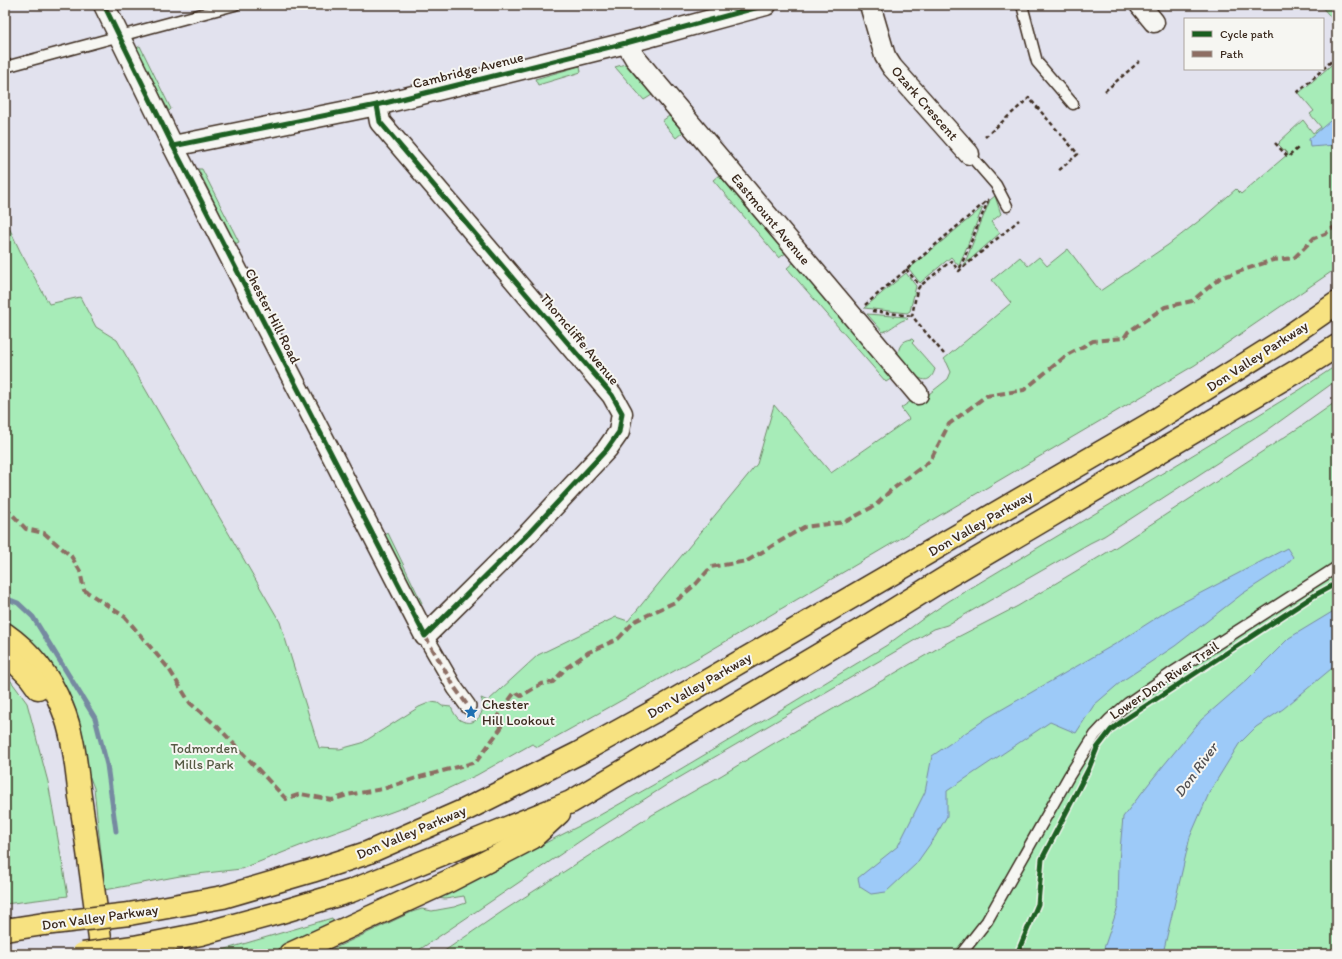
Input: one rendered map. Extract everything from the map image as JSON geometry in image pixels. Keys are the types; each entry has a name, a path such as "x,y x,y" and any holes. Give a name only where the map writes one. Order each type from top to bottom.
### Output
{"highway":[{"name":"Don Valley Parkway","path":"5,930 129,914 223,897 367,853 465,810 579,753 671,702 1148,425 1282,341 1337,303"},
{"name":"Don Valley Parkway","path":"83,954 134,948 209,932 351,891 571,802 963,568 1308,365 1337,346"},
{"path":"5,634 29,653 41,669 49,680 64,713 73,748 102,954"},
{"path":"5,652 37,687 48,708 53,723 88,954"},
{"path":"290,954 450,881 532,838 571,802"}],"street":[{"name":"Chester Hill Road","path":"104,5 173,146 307,409 425,636 455,688 468,706"},
{"name":"Cambridge Avenue","path":"173,146 377,105 626,43 766,5"},
{"name":"Ozark Crescent","path":"870,5 885,56 892,67 969,154"},
{"path":"1140,5 1154,22"},
{"name":"Eastmount Avenue","path":"626,43 639,62 918,394"},
{"name":"Thorncliffe Avenue","path":"377,105 380,122 612,395 622,413 619,432 607,449 529,533 425,636"}],"lane":[{"path":"5,67 235,5"},
{"path":"1022,5 1038,62 1074,104"},
{"path":"969,154 998,190 1007,206"},
{"path":"961,954 987,921 1069,776 1095,735 1110,719 1128,703 1170,674 1337,567"}],"path":[{"path":"1324,68 1337,55 1333,49 1337,45"},
{"path":"1105,91 1140,62"},
{"path":"1296,93 1322,70"},
{"path":"985,137 1029,98 1078,154 1057,172"},
{"path":"1275,143 1288,156 1298,148"},
{"path":"860,309 998,190"},
{"path":"959,271 988,199"},
{"path":"959,271 1019,220"},
{"path":"912,316 917,290 920,286 951,261 959,271"},
{"path":"906,269 920,286"},
{"path":"867,311 912,316 944,354"}],"green space":[{"path":"1320,5 1337,5 1337,24"},
{"path":"140,46 171,109 169,111 135,49"},
{"name":"Todmorden Mills Park","path":"1337,60 1337,268 1195,365 701,656 538,747 532,744 477,775 419,802 241,869 180,876 105,890 94,788 83,759 5,623 5,219 20,251 49,304 80,297 96,327 117,340 280,622 319,748 340,749 362,743 419,707 431,702 438,703 442,706 451,707 460,720 466,722 475,721 479,718 481,713 481,698 488,701 538,655 616,617 628,621 757,464 774,405 831,473 909,419 901,408 911,401 915,405 948,379 951,372 944,359 1011,303 992,280 1020,257 1028,266 1039,257 1047,266 1068,249 1100,291 1168,245 1204,217 1236,189 1241,194 1288,154 1278,144 1303,120 1313,133 1321,127 1310,114 1314,111 1299,93"},
{"path":"625,64 652,95 644,100 615,67"},
{"path":"580,66 581,72 538,85 535,79"},
{"path":"669,116 683,132 676,138 662,121"},
{"path":"198,169 202,169 239,242 235,244"},
{"path":"719,175 786,253 779,258 713,180"},
{"path":"995,196 1001,214 991,222 1000,233 964,265 990,200"},
{"path":"983,207 959,266 951,257 920,283 909,269"},
{"path":"794,262 892,378 886,382 787,268"},
{"path":"906,273 916,286 910,311 907,313 864,308"},
{"path":"867,314 906,317 908,319 883,332"},
{"path":"912,339 914,341 912,343 935,369 931,377 927,380 916,376 898,356 901,344"},
{"path":"1337,365 1337,380 1265,432 1104,536 947,625 934,629 665,786 598,829 413,954 322,954 412,912 422,909 432,911 466,903 464,896 445,899 436,898 593,819 662,780 887,645 949,601 1201,450 1301,389"},
{"path":"1337,401 1337,954 440,954 503,911 652,815 952,640 1018,606 1116,547 1303,425"},
{"path":"388,533 422,603 421,605 418,603 383,537"},
{"path":"5,673 27,703 48,782 68,896 5,904"},
{"path":"332,918 334,924 270,954 209,954"}],"water":[{"path":"1337,115 1337,144 1310,147 1309,139"},
{"path":"1287,548 1293,557 1284,567 1242,594 1175,646 1122,681 1094,705 1076,733 1050,722 947,791 947,816 935,837 916,864 886,892 871,894 860,887 858,878 898,846 925,792 932,756 987,718 1117,643 1172,608"},
{"name":"Don River","path":"1337,609 1337,664 1283,709 1256,727 1239,744 1210,791 1190,837 1162,954 1102,954 1118,907 1119,861 1123,817 1201,720 1247,680 1289,638"}],"waterway":[{"path":"5,598 18,603 33,617 95,718 107,765 116,831"}],"marked path":[{"path":"5,507 26,529 44,533 71,556 80,571 84,590 125,617 169,669 190,703 219,728 286,799 301,794 332,800 347,795 383,789 420,777 476,762 501,728 499,714 515,692 521,696 541,684 553,682 566,668 589,652 618,639 635,621 675,602 696,584 711,567 747,561 804,527 845,522 876,505 890,491 930,461 949,424 986,396 1024,390 1067,355 1093,341 1124,338 1128,332 1165,307 1192,301 1220,278 1273,260 1294,258 1314,238 1325,234 1337,225"},
{"path":"425,636 455,688 468,706"}],"cycle path":[{"path":"104,5 173,146 425,636 529,533 607,449 619,432 622,413 612,395 380,122 377,105"},
{"path":"173,146 377,105 626,43 766,5"},
{"name":"Lower Don River Trail","path":"1017,954 1038,904 1042,859 1089,768 1097,748 1111,730 1315,595 1337,583"}],"place":[{"name":"Chester Hill Lookout","path":"471,712"}]}
